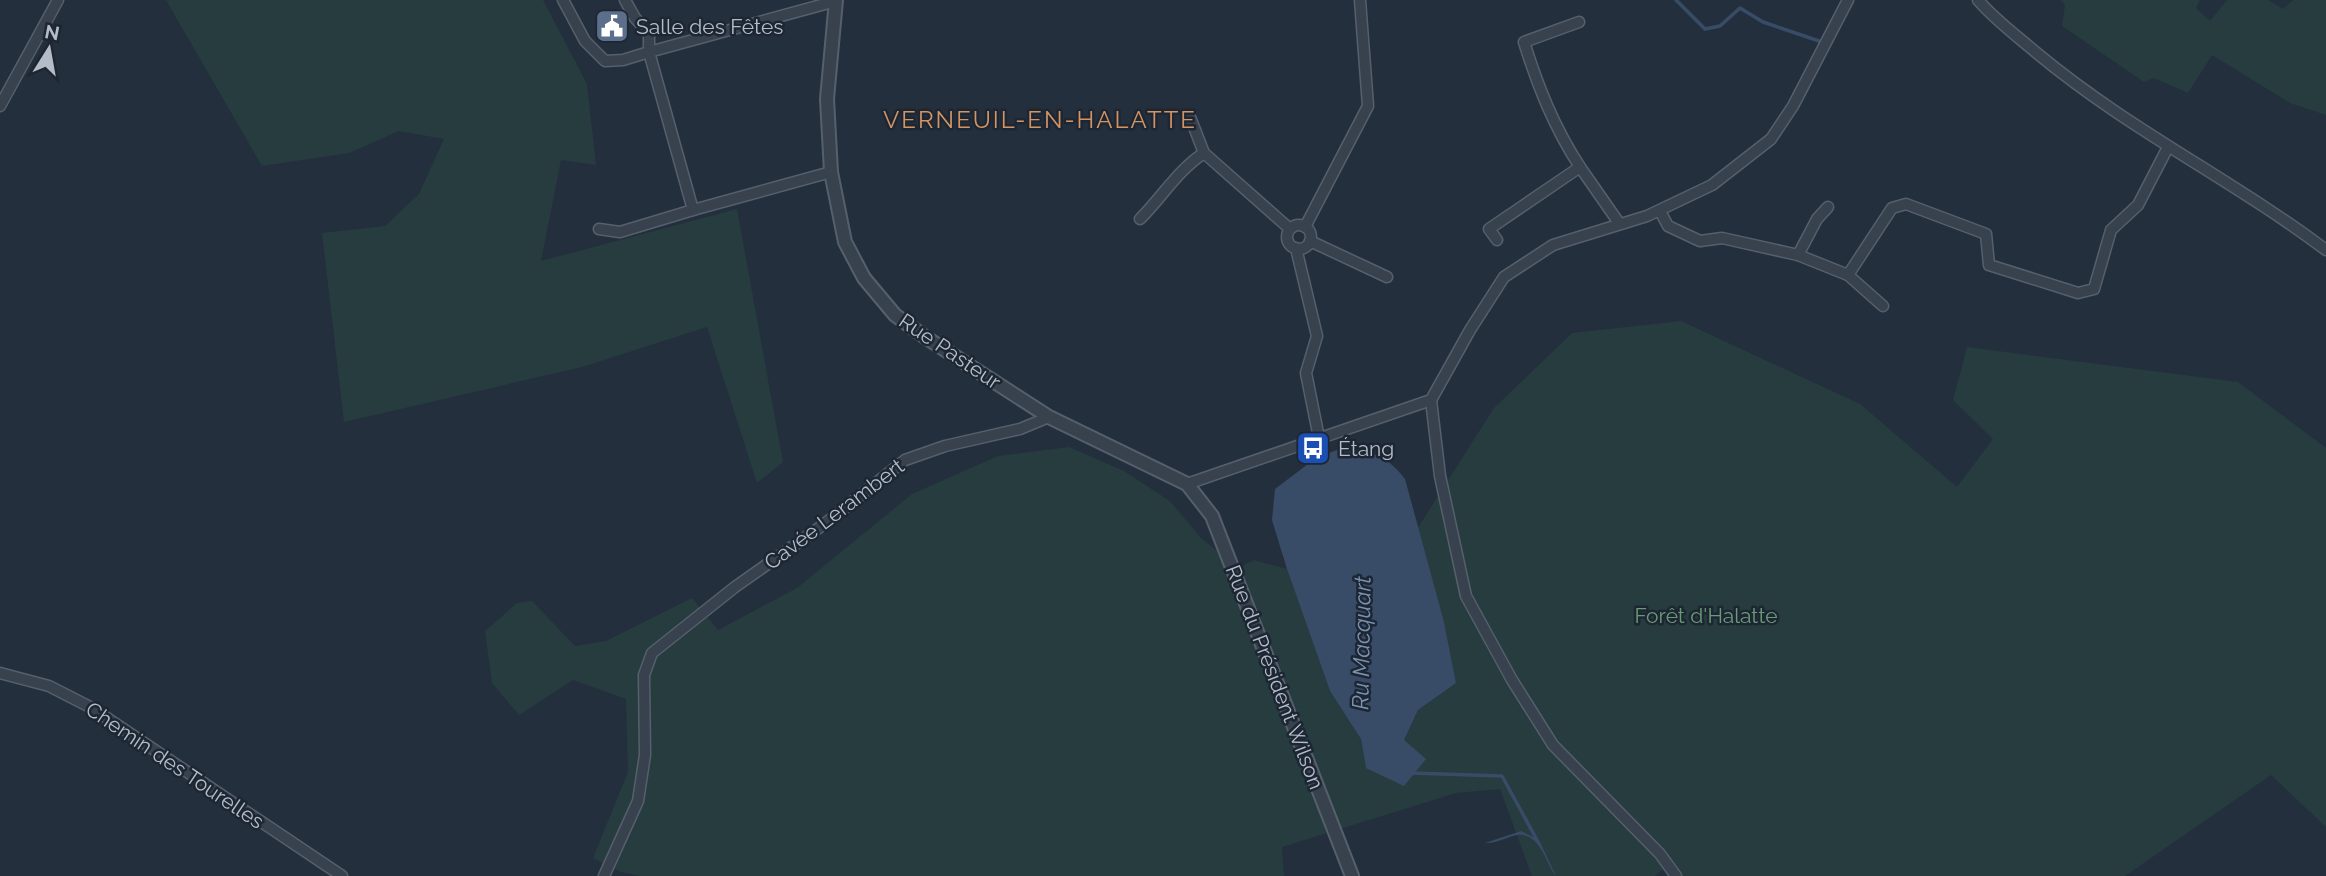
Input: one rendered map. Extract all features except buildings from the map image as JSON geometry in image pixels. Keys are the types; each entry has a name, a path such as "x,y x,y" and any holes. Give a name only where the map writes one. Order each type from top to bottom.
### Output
{"street":[{"path":"0,106 58,0"},
{"path":"563,0 585,41 605,61 623,60 836,0"},
{"path":"625,0 635,18 649,33 649,52 693,211"},
{"name":"Rue Pasteur","path":"836,0 827,99 831,172 845,242 877,296 895,315 925,337 1049,417 1187,484"},
{"path":"1305,226 1368,106 1360,0"},
{"path":"1676,876 1661,854 1553,745 1512,680 1466,596 1440,476 1431,400 1470,330 1504,278 1553,245 1660,211 1712,185 1771,139 1793,106 1847,0"},
{"path":"1978,0 2063,75 2168,147 2249,196 2326,250"},
{"path":"1579,22 1524,41 1539,92 1561,139 1619,223"},
{"path":"1190,117 1204,153 1290,229"},
{"path":"1848,275 1892,208 1906,204 1986,234 1989,265 2078,293 2094,289 2111,230 2138,205 2168,147"},
{"path":"1140,219 1166,193 1185,166 1204,153"},
{"path":"1497,240 1489,229 1580,167"},
{"path":"599,229 620,232 831,172"},
{"path":"1798,255 1817,219 1828,207"},
{"path":"1660,211 1668,226 1700,241 1722,238 1798,255 1848,275 1883,306"},
{"path":"1299,225 1305,226 1311,234 1310,241 1303,248 1296,247 1288,240 1290,229 1299,225"},
{"path":"1310,241 1387,277"},
{"path":"1296,247 1317,336 1306,373 1319,438"},
{"path":"1187,484 1431,400"},
{"name":"Cavée Lerambert","path":"604,876 638,801 645,755 643,691 647,661 662,644 735,587 824,525 905,460 945,446 1020,429 1049,417"},
{"name":"Rue du Président Wilson","path":"1187,484 1212,516 1352,876"},
{"name":"Chemin des Tourelles","path":"0,673 49,686 92,708 342,876"}],"green space":[{"path":"166,0 543,0 587,84 596,165 561,160 541,261 737,209 783,462 757,483 707,327 582,367 344,422 322,233 385,226 419,194 444,139 399,131 349,153 262,166"},
{"path":"2061,0 2200,0 2196,8 2210,21 2227,0 2268,0 2283,9 2293,0 2326,0 2326,115 2290,103 2212,55 2188,93 2154,78 2144,82 2062,26 2065,5"},
{"name":"Forêt d'Halatte","path":"1681,321 1860,404 1957,487 1993,439 1953,400 1967,347 2238,382 2326,448 2326,827 2271,775 2125,876 1672,876 1664,868 1655,876 1532,876 1500,789 1456,793 1282,847 1284,876 640,876 621,872 593,858 628,772 626,699 573,680 519,715 492,683 485,631 517,603 532,601 575,646 606,641 692,598 718,630 797,588 912,494 998,456 1069,447 1124,471 1170,501 1201,538 1238,568 1254,560 1287,569 1330,691 1361,739 1366,768 1404,740 1418,710 1456,683 1444,622 1417,529 1494,408 1572,333"}],"water":[{"path":"1337,450 1376,455 1390,463 1405,479 1444,622 1456,683 1418,710 1404,740 1426,759 1404,786 1366,768 1361,739 1330,691 1272,520 1275,489 1316,458"},
{"path":"1521,831 1539,840 1556,876 1542,850 1525,835 1485,843"}],"waterway":[{"name":"Ru Macquart","path":"1676,0 1705,29 1720,26 1740,8 1763,22 1819,41"},
{"name":"Ru Macquart","path":"1411,773 1502,776 1537,840"}],"place":[{"name":"Salle des Fêtes","path":"612,26"},
{"name":"Étang","path":"1313,448"}],"district":[{"name":"VERNEUIL-EN-HALATTE","path":"1040,119"}]}
